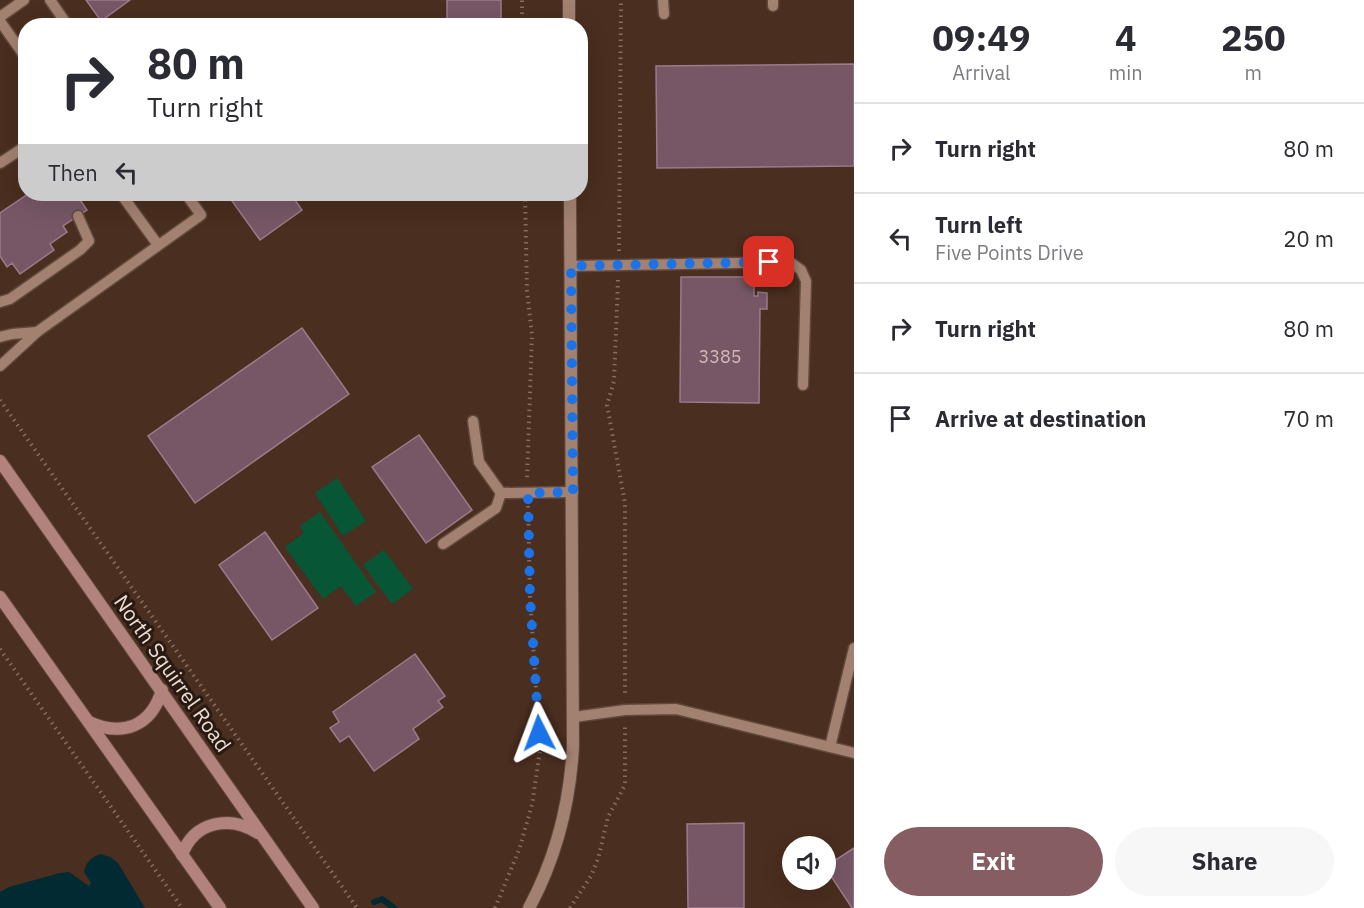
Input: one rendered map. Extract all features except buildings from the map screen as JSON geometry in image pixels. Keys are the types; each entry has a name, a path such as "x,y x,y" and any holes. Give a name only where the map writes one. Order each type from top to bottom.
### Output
{"main road":[{"name":"North Squirrel Road","path":"0,461 313,908"},
{"path":"0,597 219,908"},
{"path":"88,721 109,729 129,727 143,721 151,713 162,690"},
{"path":"182,855 186,843 194,835 218,824 246,825 261,835"}],"street":[{"path":"569,0 569,18"},
{"path":"529,908 543,879 564,816 572,771 574,717 570,201"}],"lane":[{"path":"18,46 0,19 24,0"},
{"path":"50,0 62,18"},
{"path":"663,0 664,14"},
{"path":"0,163 18,151"},
{"path":"126,201 158,245"},
{"path":"0,366 37,332 201,215 191,201"},
{"path":"0,302 10,299 81,250 90,241 78,216"},
{"path":"571,266 790,262 801,270 806,281 802,385"},
{"path":"0,337 37,332"},
{"path":"473,421 479,462 501,493"},
{"path":"501,493 573,492"},
{"path":"443,544 496,508 501,493"},
{"path":"830,747 854,648"},
{"path":"574,717 625,710 676,709 854,753"}],"path":[{"path":"522,0 522,18"},
{"path":"570,908 594,867 608,817 624,785 625,503 607,405 614,381 619,265 621,0"},
{"path":"495,908 519,850 532,805 540,750 530,597 528,493 532,335 527,291 525,201"},
{"path":"0,400 357,908"},
{"path":"0,649 182,908"}],"green space":[{"path":"337,478 366,521 343,536 315,493"},
{"path":"320,512 376,592 356,606 341,586 323,599 285,547 304,533 300,526"},
{"path":"384,550 413,589 392,604 363,565"}],"water":[{"path":"100,854 118,863 145,908 0,908 0,892 9,887 60,873 69,872 89,886 91,883 84,872 86,866 89,861"}],"waterway":[{"path":"374,902 382,899 394,908"}],"route":[{"path":"539,733 530,597 528,493 573,492 571,266 769,262"}]}
